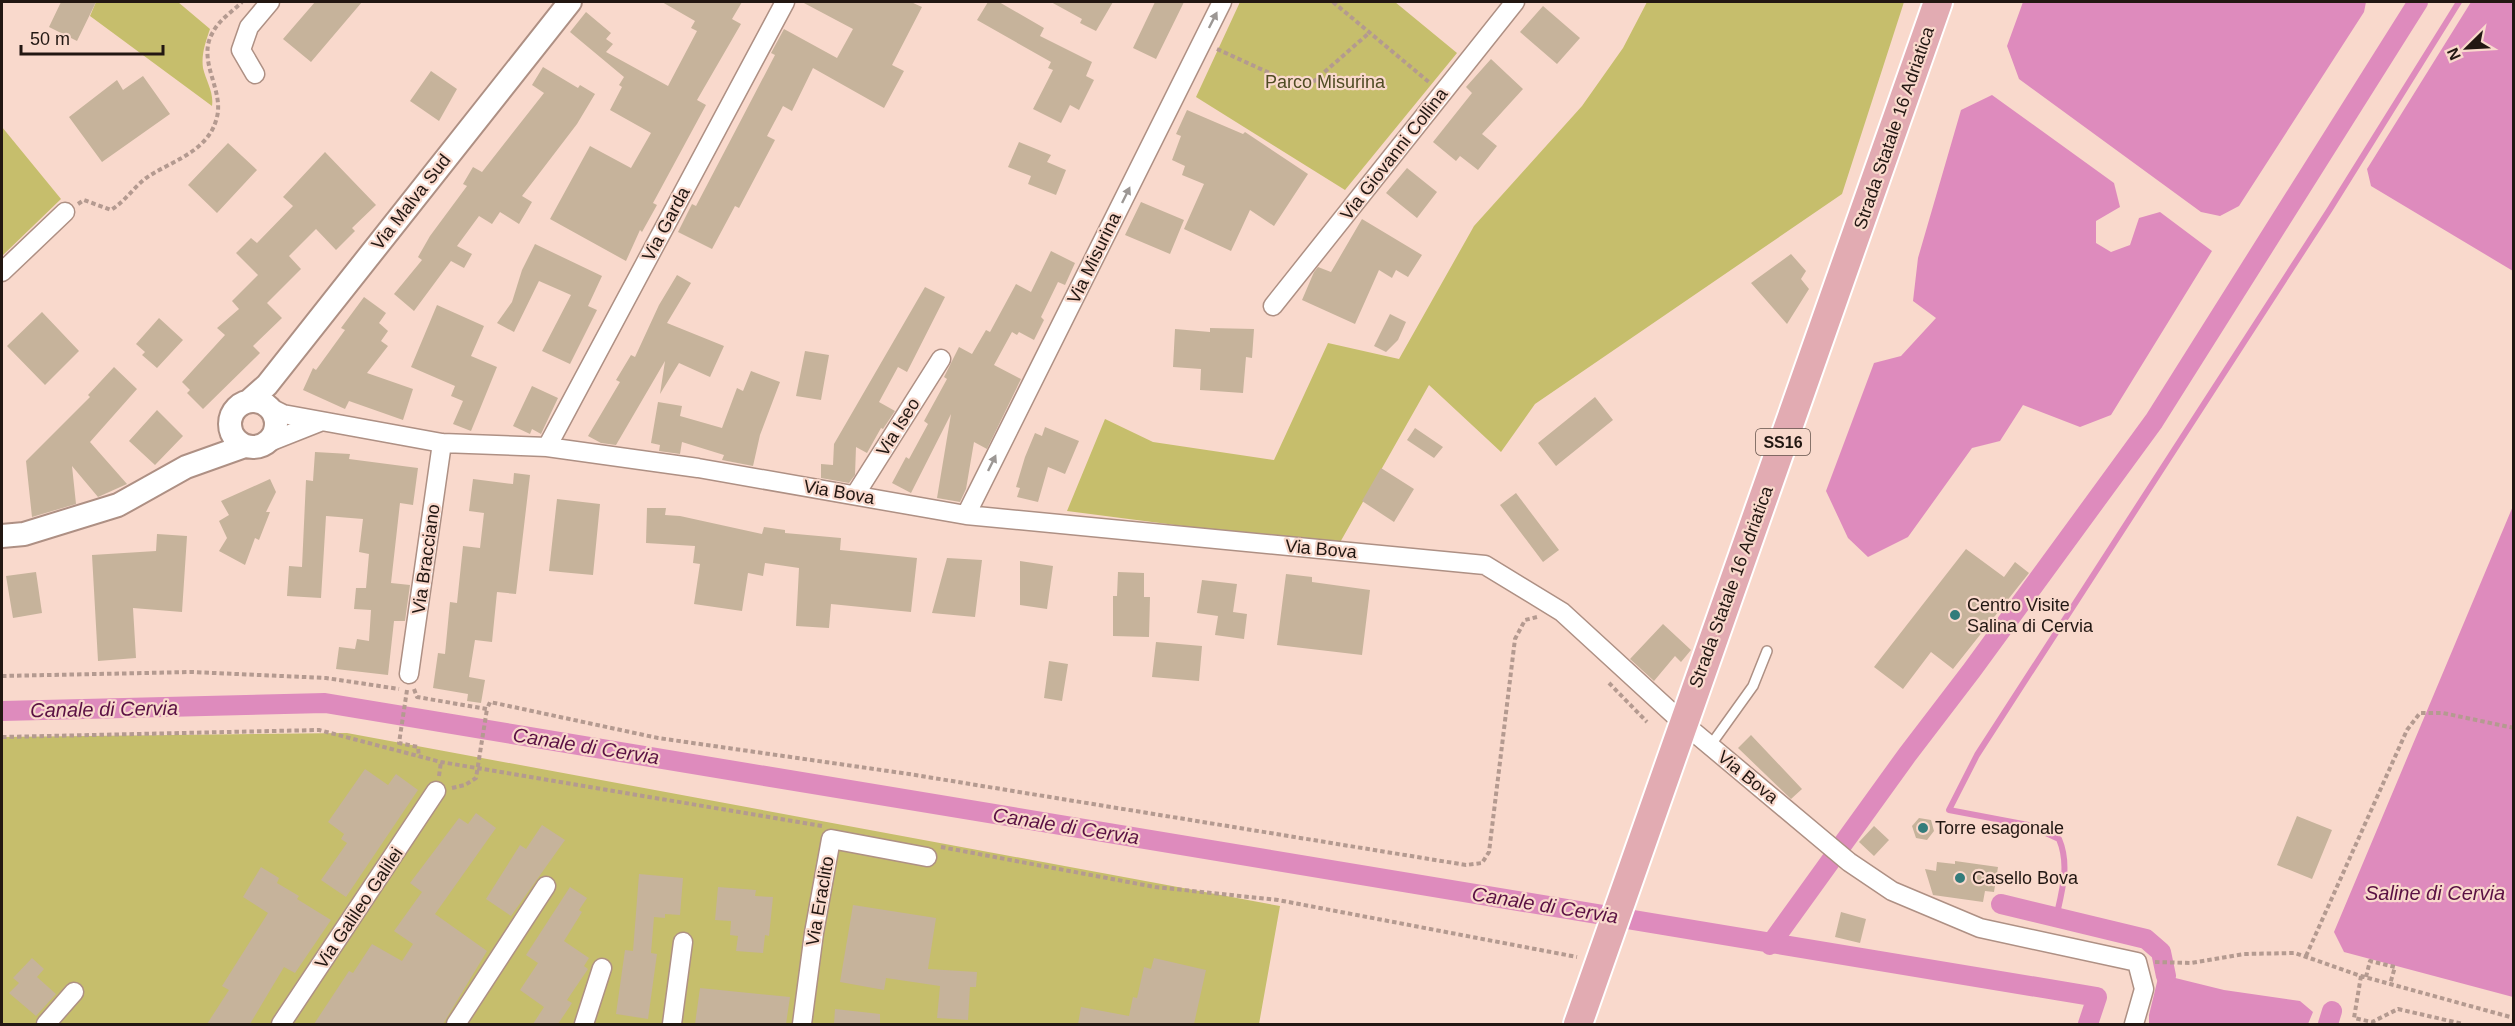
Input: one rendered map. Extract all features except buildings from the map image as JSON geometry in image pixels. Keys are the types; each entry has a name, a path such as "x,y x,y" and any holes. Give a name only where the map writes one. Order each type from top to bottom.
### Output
{"main road":[{"name":"Strada Statale 16 Adriatica","path":"1595,979 1938,2"},
{"name":"SS16","path":"1578,1024 1595,979"}],"street":[{"path":"255,74 241,50 249,27 270,2"},
{"name":"Via Malva Sud","path":"250,400 267,385 570,2"},
{"name":"Via Garda","path":"547,447 785,2"},
{"name":"Via Misurina","path":"966,515 1222,2"},
{"name":"Via Giovanni Collina","path":"1274,306 1515,2"},
{"path":"2,272 65,213"},
{"name":"Via Iseo","path":"855,495 941,359"},
{"path":"186,467 230,421 236,407 250,400 258,400 271,408 277,423 276,430 256,444"},
{"name":"Via Bova","path":"271,408 283,414 322,422 442,443 547,447 698,468 966,515 1485,565 1562,612 1710,746 1849,862 1892,891 1980,928 2137,962 2144,989 2134,1024"},
{"path":"230,421 233,436 256,444"},
{"path":"2,536 24,534 118,505 186,467 322,422"},
{"name":"Via Bracciano","path":"410,673 442,443"},
{"name":"Via Galileo Galilei","path":"281,1024 436,791"},
{"name":"Via Eraclito","path":"802,1024 814,933 831,839 931,852"},
{"path":"456,1024 546,886"},
{"path":"672,1024 683,942"},
{"path":"584,1024 602,968"},
{"path":"46,1024 74,992"}],"lane":[{"path":"1710,746 1753,686 1767,651"}],"path":[{"path":"65,213 84,200 111,210 126,201 147,177 195,150 207,136 216,120 218,108 208,68 208,50 212,32 242,2"},
{"path":"1333,2 1443,92"},
{"path":"1202,42 1298,86 1312,83 1369,33"},
{"path":"436,791 465,785 476,778 490,702 658,738 921,776 1466,865 1482,863 1489,852 1515,639 1525,620 1544,616"},
{"path":"2,676 192,672 326,678 399,691 402,670 410,673 417,697 487,709"},
{"path":"406,696 399,743 418,747 419,757"},
{"path":"2306,956 2407,730 2420,713 2443,713 2514,728"},
{"path":"2,737 319,730 419,757 825,826"},
{"path":"931,852 1155,887 1278,900 1577,955 1576,971 1595,979"},
{"path":"2149,962 2191,963 2244,954 2295,953 2363,976 2514,1018"},
{"path":"2390,984 2395,968 2370,961 2363,976 2354,1018 2372,1022 2398,1009 2463,1024"}],"green space":[{"path":"96,2 178,2 210,29 204,48 203,68 212,96 212,106 90,16"},
{"name":"Parco Misurina","path":"1240,2 1395,2 1457,53 1345,190 1196,97"},
{"path":"1647,2 1904,2 1842,194 1535,404 1501,452 1429,385 1338,546 1067,511 1105,419 1153,442 1274,460 1328,343 1399,359 1474,226 1582,106 1623,48"},
{"path":"2,127 61,199 2,256"},
{"path":"347,733 1280,906 1259,1024 2,1024 2,737"}],"water":[{"path":"2023,2 2366,2 2364,12 2239,206 2220,216 2201,212 2019,79 2007,46"},
{"path":"2471,2 2513,2 2513,271 2371,186 2367,169"},
{"path":"1992,95 2114,183 2120,207 2096,221 2096,243 2111,252 2130,245 2139,218 2160,212 2212,251 2111,415 2080,427 2023,405 2000,441 1972,448 1908,537 1868,557 1848,538 1826,491 1874,363 1901,356 1936,318 1913,301 1918,258 1961,110"},
{"name":"Saline di Cervia","path":"2513,506 2513,997 2344,952 2334,932"},
{"path":"2159,974 2224,990 2300,1001 2313,1012 2308,1024 2149,1024"}],"waterway":[{"path":"1770,945 1907,755 2154,421 2418,2"},
{"path":"2056,918 2064,868 2059,839 2028,825 1949,810 1977,755 2330,209 2459,2"},
{"name":"Canale di Cervia","path":"2,711 325,703 2097,997 2088,1024"},
{"path":"2001,904 2146,939 2161,952 2166,976"},
{"path":"2328,1024 2332,1011"}],"place":[{"name":"Centro Visite Salina di Cervia","path":"1955,615"},
{"name":"Torre esagonale","path":"1923,828"},
{"name":"Casello Bova","path":"1960,878"}]}
